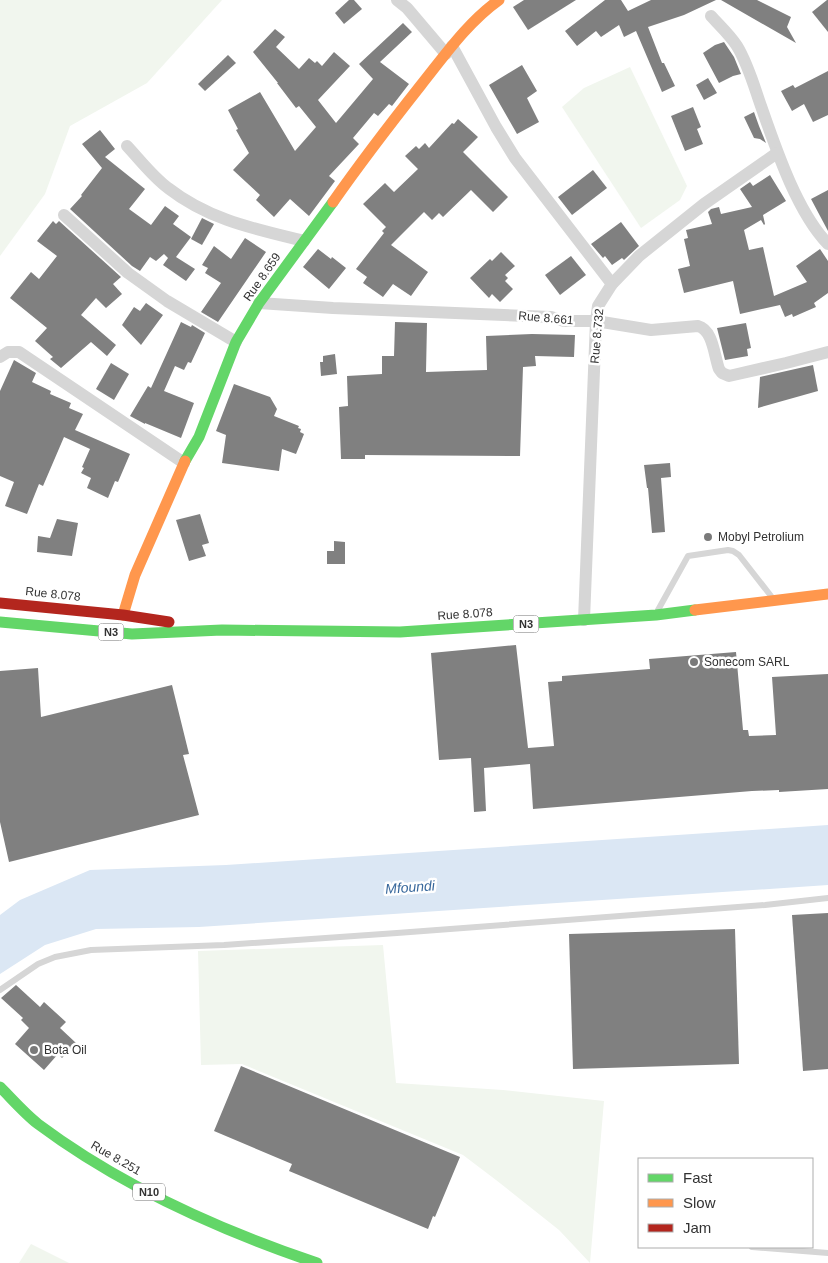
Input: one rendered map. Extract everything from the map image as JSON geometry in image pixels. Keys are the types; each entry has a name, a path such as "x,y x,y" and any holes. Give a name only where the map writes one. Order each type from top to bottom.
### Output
{"main road":[{"name":"Rue 8.659","path":"123,616 135,575 184,463 199,437 236,342 259,303 368,153 485,4 499,0"},
{"name":"Rue 8.078","path":"0,622 132,634 222,630 400,632 656,615 828,594"},
{"name":"Rue 8.078","path":"0,603 123,616 222,630"},
{"name":"Rue 8.251","path":"0,1087 37,1123 81,1153 124,1178 198,1217 258,1243 317,1263"}],"street":[{"path":"397,0 449,50 515,158 612,284"},
{"path":"712,16 736,45 750,74 777,154 804,210 820,236 828,244"},
{"path":"127,146 167,188 211,215 238,225 304,241"},
{"name":"Rue 8.732","path":"584,620 598,306 612,284 639,256 704,204 777,154"},
{"path":"64,215 128,272 167,301 236,342"},
{"name":"Rue 8.661","path":"259,303 550,317 564,321 596,321 651,330 698,326 704,328 709,333 718,369 722,374 728,376 786,364 828,352"},
{"path":"0,357 8,352 19,352 184,463"}],"lane":[{"path":"656,615 688,556 728,550 739,555 774,602"},
{"path":"0,990 38,964 55,957 91,950 224,945 397,933 765,905 828,898"},
{"path":"765,1248 828,1253"}],"shaded area":[{"path":"0,0 222,0 147,83 70,126 45,194 0,256"},
{"path":"630,67 687,186 680,200 641,228 562,107 584,88"},
{"path":"383,945 396,1083 503,1090 604,1101 590,1263 559,1230 463,1155 242,1064 201,1065 198,951"},
{"path":"31,1244 69,1263 19,1263"}],"water":[{"name":"Mfoundi","path":"828,825 828,885 199,927 96,929 45,945 0,974 0,915 20,900 90,870 226,865"}],"building":[{"path":"349,0 354,0 362,9 344,24 335,13"},
{"path":"524,0 576,0 528,30 513,7"},
{"path":"605,0 621,0 628,11 651,0 716,0 684,15 648,27 662,63 664,63 675,86 662,92 636,31 624,37 619,25 601,37 596,31 577,46 565,31"},
{"path":"721,0 757,0 791,17 787,27 796,43"},
{"path":"828,0 828,32 812,12"},
{"path":"403,23 412,32 380,62 409,84 392,106 389,104 378,116 374,113 353,138 359,144 329,176 335,181 309,216 290,199 274,217 256,200 260,195 233,170 249,153 236,130 238,129 228,110 260,92 295,151 316,127 299,106 296,108 253,52 275,29 285,37 276,47 299,69 309,58 315,63 317,61 322,66 334,52 350,66 318,100 336,123 373,79 359,64"},
{"path":"724,42 734,57 741,74 719,83 703,53 715,45"},
{"path":"228,55 236,63 205,91 198,84"},
{"path":"522,65 537,91 527,98 539,122 517,134 489,85"},
{"path":"828,71 828,115 813,122 804,104 792,111 781,91 793,85 795,88"},
{"path":"708,78 717,93 704,100 696,85"},
{"path":"693,107 701,127 697,129 703,144 685,151 671,116"},
{"path":"754,112 766,143 754,138 744,117"},
{"path":"458,119 478,137 463,152 508,197 493,212 471,190 443,217 439,213 432,220 424,212 391,245 428,272 411,296 393,284 383,297 363,283 367,277 356,269 384,233 382,231 386,227 363,204 385,183 394,192 418,169 405,156 416,146 419,149 425,143 429,148"},
{"path":"100,130 115,149 105,157 145,189 129,209 151,225 165,206 179,216 173,224 191,237 176,257 195,269 186,281 163,265 168,258 164,254 156,261 150,257 140,271 132,266 70,209 102,168 82,144"},
{"path":"593,170 607,188 572,215 558,197"},
{"path":"770,175 786,201 763,215 764,225 761,220 744,230 749,250 763,247 774,296 807,282 796,266 820,249 828,261 828,293 814,303 816,307 793,317 792,314 785,317 780,305 740,314 733,281 684,293 678,269 690,266 684,239 688,238 686,230 712,224 708,212 711,209 719,207 721,214 752,207 740,189 750,182 753,186"},
{"path":"828,190 828,231 811,199"},
{"path":"202,218 214,224 202,245 191,239"},
{"path":"53,221 56,224 59,221 121,277 113,284 122,294 106,308 96,298 81,315 116,345 107,356 91,342 61,368 50,359 53,357 35,341 47,328 10,298 31,272 39,279 57,256 37,241"},
{"path":"621,222 639,246 624,260 622,258 612,265 591,244"},
{"path":"245,238 266,252 218,322 201,312 221,283 205,273 208,268 202,265 214,246 231,259"},
{"path":"318,249 346,268 329,289 303,267"},
{"path":"501,252 515,266 505,275 508,278 505,281 513,289 500,302 492,294 489,298 470,278 490,259 492,261"},
{"path":"571,256 586,275 560,295 545,275"},
{"path":"146,303 163,315 141,345 122,325 134,307 140,311"},
{"path":"181,322 191,327 192,325 205,333 191,363 188,362 184,370 175,366 164,391 194,403 181,438 130,416 148,386 151,388"},
{"path":"395,322 427,323 426,372 487,370 486,336 575,335 574,357 535,356 536,366 523,367 520,456 365,455 365,459 341,459 339,407 348,406 347,376 382,374 382,356 394,356"},
{"path":"746,323 751,348 747,349 748,356 725,360 717,328"},
{"path":"335,354 337,374 321,376 320,362 323,362 323,356"},
{"path":"14,360 36,373 32,382 51,391 50,394 71,403 69,408 83,414 75,430 130,454 118,482 115,481 108,498 87,488 91,478 81,473 90,449 64,437 43,486 39,484 27,514 5,506 14,482 0,476 0,391"},
{"path":"111,363 129,374 114,400 96,389"},
{"path":"813,365 818,391 758,408 760,377"},
{"path":"234,384 270,397 277,409 274,416 299,426 300,432 304,434 296,454 282,449 279,471 222,463 226,435 216,431"},
{"path":"670,463 671,477 661,478 665,532 652,533 644,465"},
{"path":"200,514 209,543 202,545 206,556 189,561 176,520"},
{"path":"57,519 78,523 72,556 37,552 38,536 50,538"},
{"path":"334,541 345,542 345,564 327,564 327,551 334,551"},
{"path":"516,645 528,748 554,746 548,682 562,681 562,676 650,669 649,659 736,652 743,730 748,730 749,736 776,735 772,677 828,674 828,789 779,792 779,790 752,791 533,809 530,764 484,768 486,811 474,812 471,758 439,760 431,653"},
{"path":"38,668 41,717 172,685 189,754 183,755 199,815 9,862 0,822 0,671"},
{"path":"828,913 828,1069 803,1071 792,915"},
{"path":"735,929 739,1064 573,1069 569,934"},
{"path":"16,985 40,1007 44,1002 66,1022 60,1028 76,1043 62,1058 58,1054 44,1070 15,1044 29,1028 21,1020 23,1018 1,998"},
{"path":"241,1066 460,1157 435,1217 433,1216 428,1229 289,1171 292,1164 214,1131"}],"traffic: fast":[{"path":"185,461 199,437 236,342 259,303 333,202"},
{"path":"0,622 132,634 222,630 400,632 656,615 695,610"},
{"path":"0,1087 38,1124 137,1187 208,1221 317,1263"}],"traffic: slow":[{"path":"333,202 376,143 448,51 477,18 499,0"},
{"path":"123,615 135,575 185,461"},
{"path":"695,610 828,594"}],"traffic: jam":[{"path":"0,603 123,615 169,622"}],"place":[{"name":"Mobyl Petrolium","path":"708,537"},
{"name":"Sonecom SARL","path":"694,662"},
{"name":"Bota Oil","path":"34,1050"}]}
